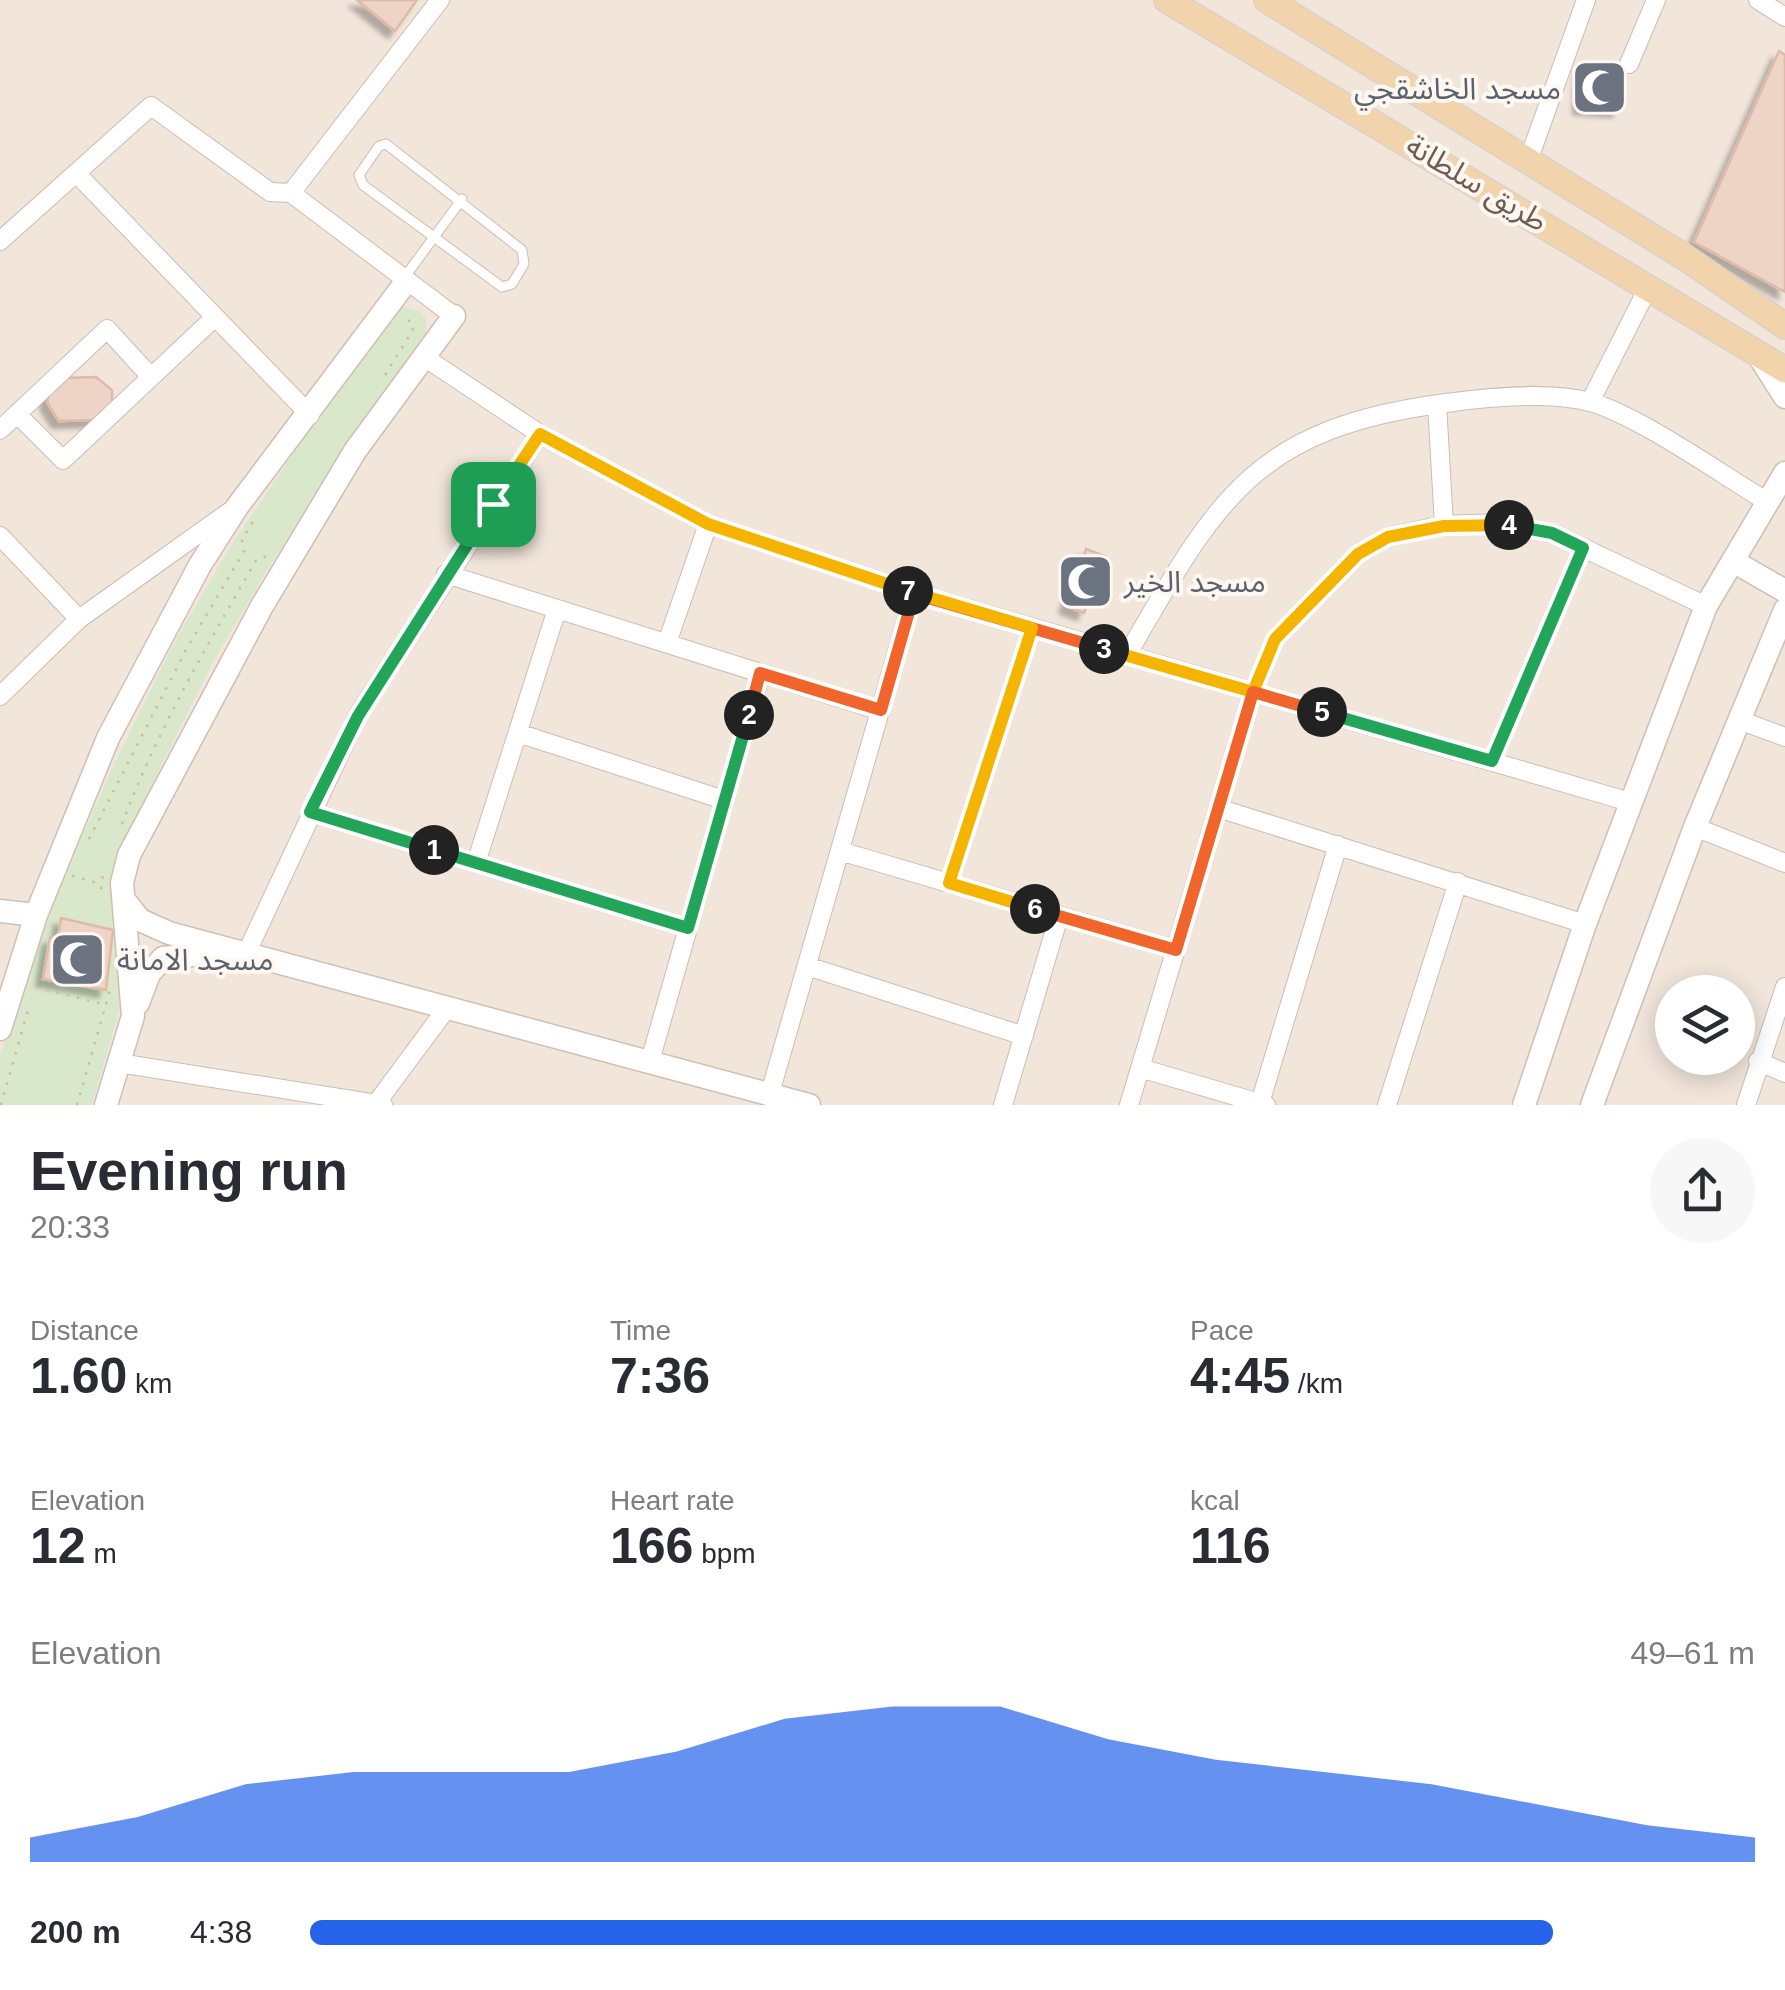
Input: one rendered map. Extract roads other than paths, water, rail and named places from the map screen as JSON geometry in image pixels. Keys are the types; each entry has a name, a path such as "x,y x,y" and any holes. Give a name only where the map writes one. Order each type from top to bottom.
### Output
{"main road":[{"name":"طريق سلطانة","path":"1167,0 1785,370"},
{"name":"طريق سلطانة","path":"1268,0 1528,160 1785,326"},
{"path":"0,1029 36,915 108,738 237,507 310,415 404,281"},
{"path":"133,1016 122,884 129,855 183,748 355,451 454,316"},
{"path":"1757,353 1785,397"},
{"path":"1524,1105 1585,924 1706,606 1783,471"},
{"path":"1733,561 1785,592"},
{"path":"1592,1105 1696,827 1785,610"},
{"path":"125,901 140,920 170,933 650,1061 744,1095 770,1093 809,1105"},
{"path":"0,911 36,915"},
{"path":"106,1105 133,1016 150,974 163,958 192,953 246,954"}],"street":[{"path":"292,193 440,0"},
{"path":"1528,160 1586,0"},
{"path":"1630,64 1656,0"},
{"path":"1758,0 1785,16"},
{"path":"0,241 151,106 270,192 292,193 454,316"},
{"path":"76,173 310,415"},
{"path":"1590,402 1650,286"},
{"path":"17,414 63,460 214,318"},
{"path":"0,430 107,329 152,377"},
{"path":"424,357 540,434 708,524 914,594 1630,802"},
{"path":"1127,656 1192,541 1248,475 1318,433 1391,410 1536,399 1590,402 1768,502"},
{"path":"1436,404 1444,526"},
{"path":"246,954 358,716 446,574 540,434"},
{"path":"0,696 80,619 237,507"},
{"path":"1129,1105 1253,692 1275,639 1358,554 1388,537 1444,526 1498,523 1552,533 1706,606"},
{"path":"666,644 708,524"},
{"path":"0,536 80,619"},
{"path":"1492,761 1583,548"},
{"path":"446,574 881,710"},
{"path":"770,1093 914,594"},
{"path":"476,863 557,609"},
{"path":"949,883 1032,628"},
{"path":"650,1061 760,673"},
{"path":"1738,720 1785,736"},
{"path":"518,734 724,800"},
{"path":"1218,808 1585,924"},
{"path":"310,812 688,928"},
{"path":"1696,827 1785,863"},
{"path":"1140,1068 1263,1104 1338,845"},
{"path":"840,851 1176,950"},
{"path":"1387,1105 1458,882"},
{"path":"1004,1105 1059,916"},
{"path":"807,966 1024,1036"},
{"path":"1746,1105 1785,987"},
{"path":"119,1063 378,1104 447,1008"},
{"path":"1758,1061 1785,1072"}],"lane":[{"path":"386,144 522,250 524,264 512,284 502,287 433,238 363,184 359,176 362,167 386,144"},
{"path":"404,281 462,200"}],"place":[{"name":"مسجد الخاشقجي","path":"1600,88"},
{"name":"مسجد الخير","path":"1085,581"},
{"name":"مسجد الامانة","path":"78,959"}]}
